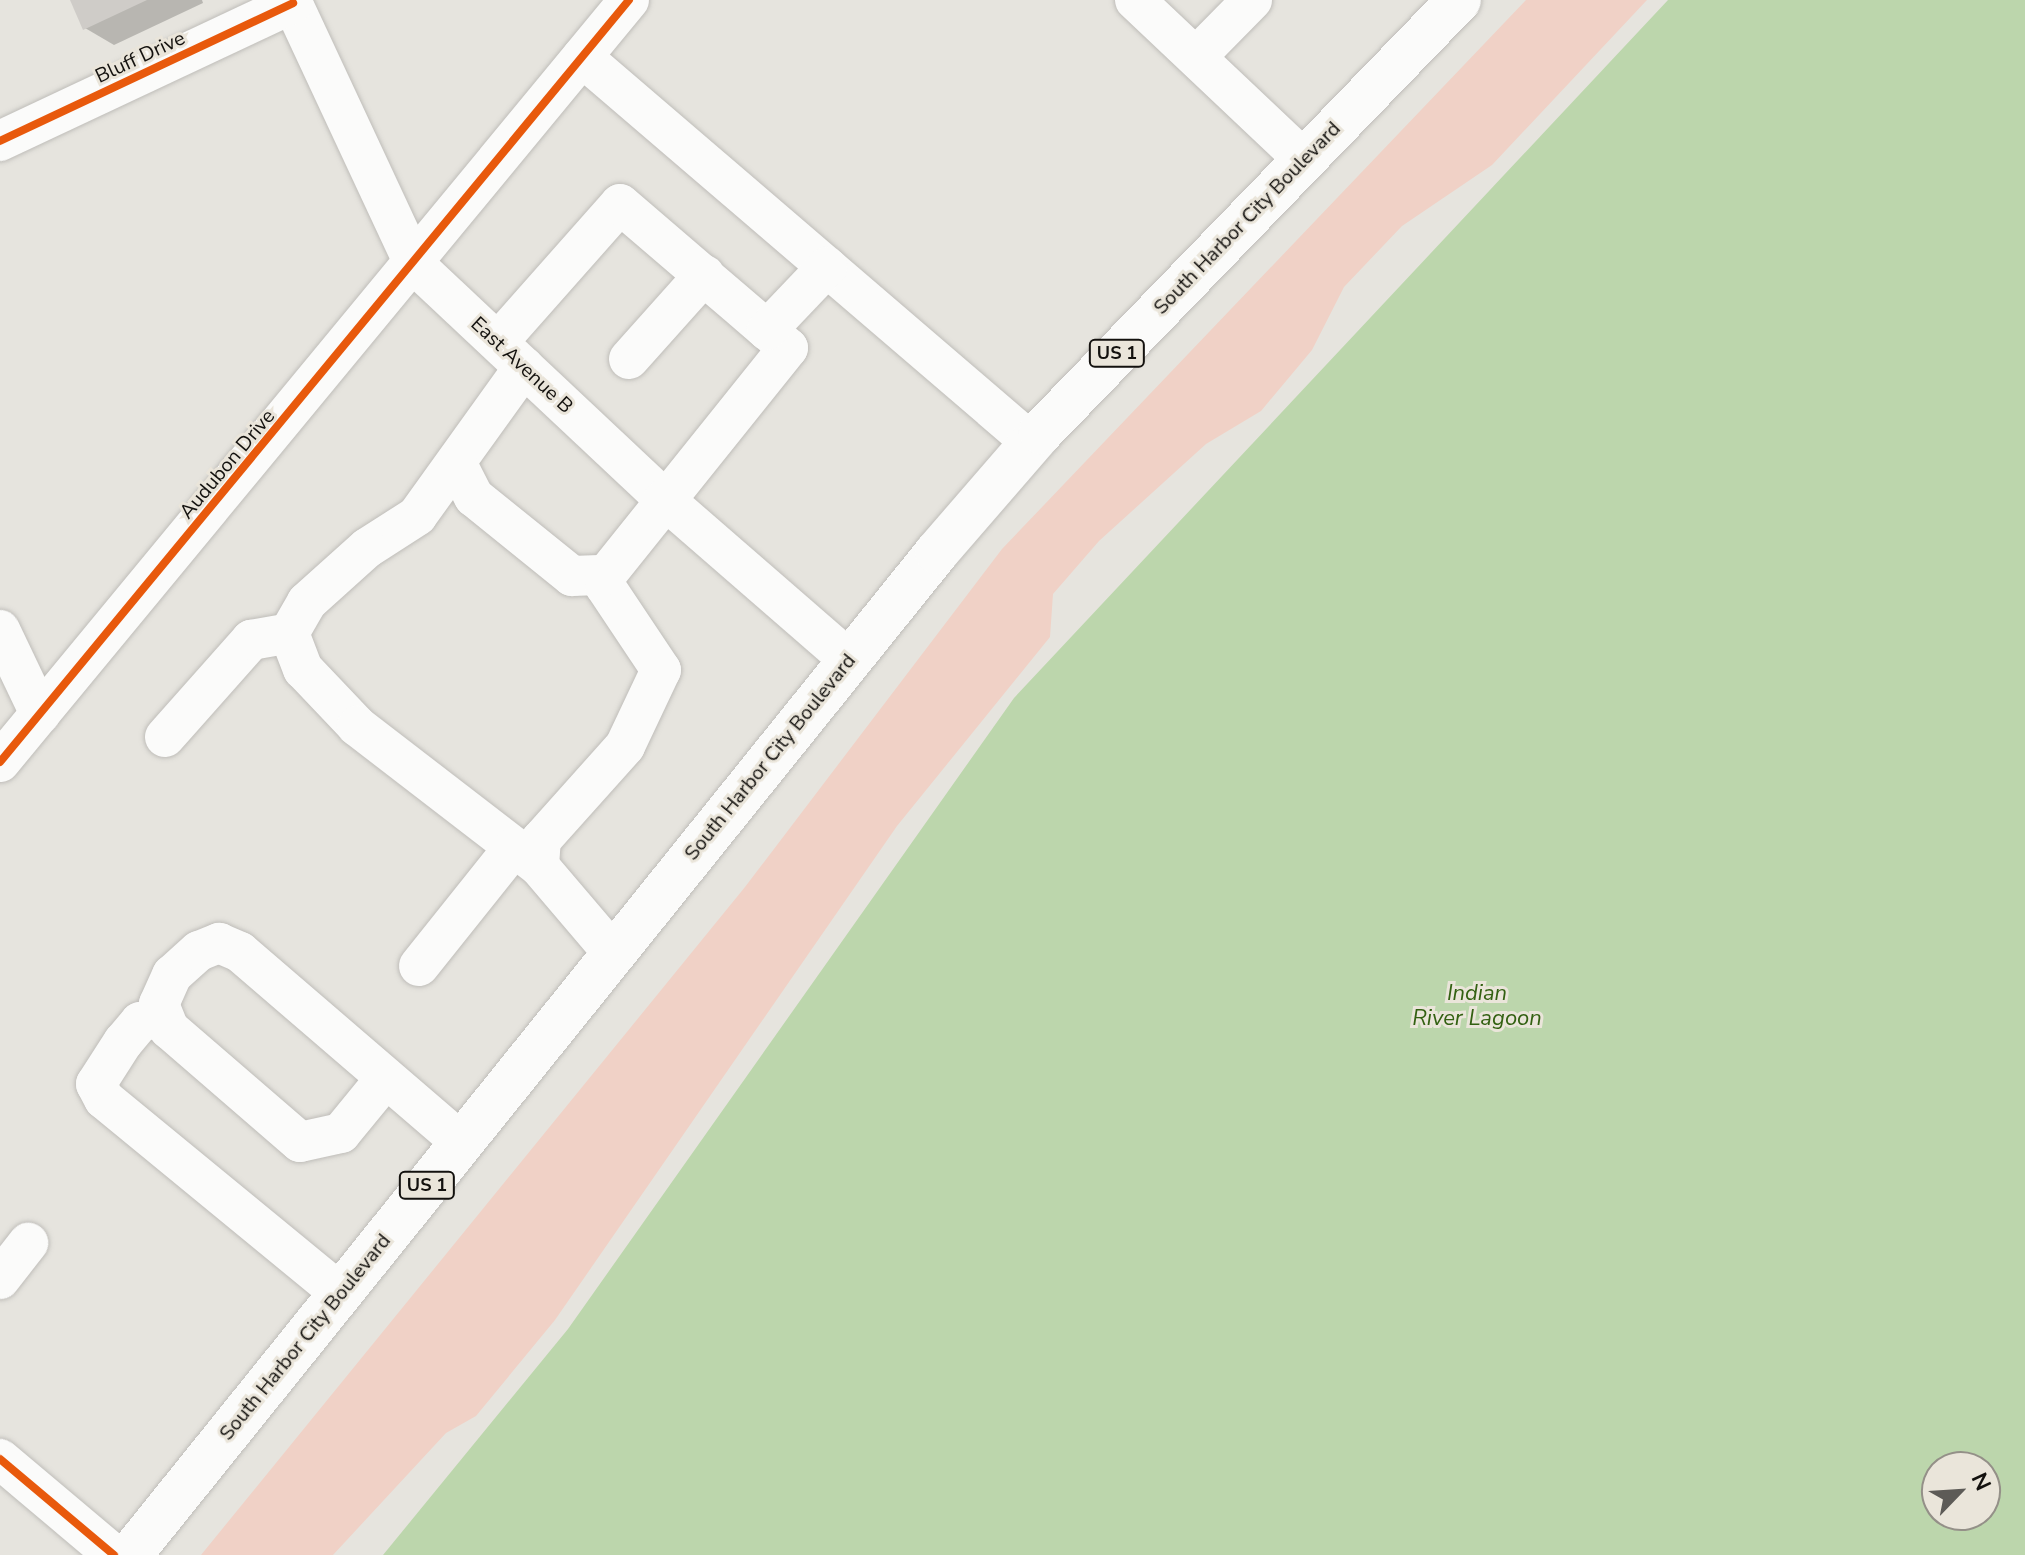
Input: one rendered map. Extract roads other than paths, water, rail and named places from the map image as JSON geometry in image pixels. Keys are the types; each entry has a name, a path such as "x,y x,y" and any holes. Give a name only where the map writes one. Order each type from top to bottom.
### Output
{"main road":[{"name":"South Harbor City Boulevard","path":"130,1555 848,659 1032,443 1459,0"}],"street":[{"name":"Audubon Drive","path":"0,762 629,0"},
{"path":"1135,0 1304,160"},
{"path":"1196,57 1252,0"},
{"name":"Bluff Drive","path":"0,141 292,2"},
{"name":"East Avenue B","path":"292,2 414,264 664,499 848,659"},
{"path":"582,57 1032,443"},
{"path":"165,737 251,640 289,633 307,602 367,548 417,516 457,464 511,354 620,204 788,348 606,575 605,586 661,670 625,746 541,840 419,966"},
{"path":"767,330 827,267"},
{"path":"629,359 704,275"},
{"path":"457,464 474,497 572,576 606,575"},
{"path":"0,630 40,714"},
{"path":"289,633 303,669 357,726 526,856 613,953"},
{"path":"386,1078 341,1133 300,1142 163,1016 159,1004 172,975 219,943 386,1078 461,1142"},
{"path":"163,1016 140,1022 123,1042 96,1084 104,1099 340,1293"},
{"path":"0,1279 28,1243"},
{"path":"5,1472 114,1555"}],"water":[{"name":"Indian River Lagoon","path":"1668,0 2025,0 2025,1555 383,1555 568,1329 1014,698"}]}
